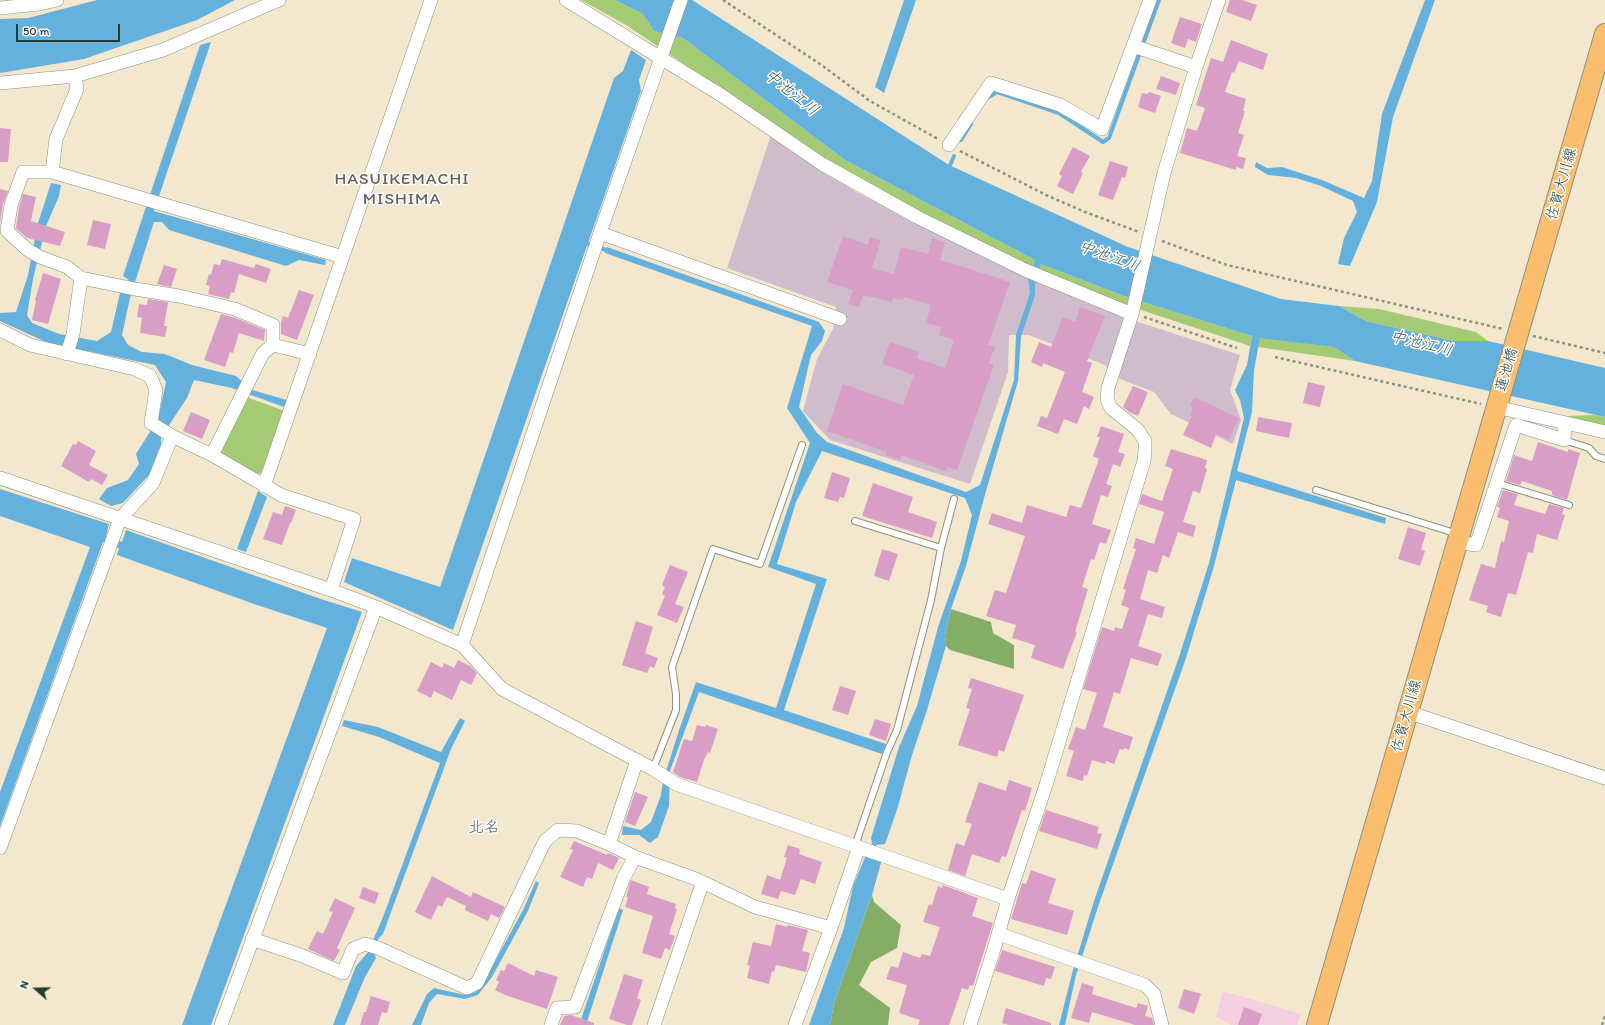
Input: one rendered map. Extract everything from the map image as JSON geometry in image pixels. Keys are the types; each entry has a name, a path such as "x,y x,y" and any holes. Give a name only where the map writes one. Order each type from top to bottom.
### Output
{"main road":[{"name":"佐賀大川線","path":"1518,333 1605,34"},
{"name":"蓮池橋","path":"1496,407 1518,333"},
{"name":"佐賀大川線","path":"1317,1025 1496,407"}],"street":[{"path":"0,8 39,4 57,0"},
{"path":"0,83 76,76 163,50 279,0"},
{"path":"264,486 431,0"},
{"path":"566,0 663,54 822,164 917,218 1025,270 1132,314"},
{"path":"462,645 600,233 681,0"},
{"path":"949,145 992,83 1060,105 1102,129 1139,48 1150,0"},
{"path":"970,1025 999,934 1008,898 1046,786 1144,460 1145,441 1138,430 1110,408 1107,400 1108,388 1132,314 1164,173 1196,67 1219,0"},
{"path":"1139,48 1196,67"},
{"path":"52,172 56,139 77,89 76,76"},
{"path":"273,345 273,325 235,309 179,296 81,278 67,266 40,257 28,250 7,231 5,204 23,172 52,172 343,257"},
{"path":"600,233 840,319"},
{"path":"67,354 73,334 81,278"},
{"path":"0,330 30,345 135,369 150,376 156,390 151,423 212,455 281,495 354,520 331,590"},
{"path":"273,345 310,354"},
{"path":"212,455 263,353 273,345"},
{"path":"1496,407 1605,432"},
{"path":"1458,538 1476,545 1516,425 1564,440 1565,422"},
{"path":"0,848 120,519 153,483 170,434"},
{"path":"0,478 331,590 376,607 462,645 502,690 637,760 676,784 1008,898"},
{"path":"221,1025 376,607"},
{"path":"1408,712 1605,778"},
{"path":"609,844 637,760"},
{"path":"252,939 303,956 343,973 353,949 372,946 467,988 477,983 545,841 558,830 577,831 609,844 635,857 696,879 702,884 756,907 831,928"},
{"path":"795,1025 831,928 864,849"},
{"path":"551,1025 557,1008 575,1007 624,877 635,857"},
{"path":"654,1025 702,884"},
{"path":"999,934 1145,985 1154,994 1162,1025"}],"lane":[{"path":"1564,440 1589,448 1596,456 1605,459"},
{"path":"657,771 676,710 676,694 672,667 713,549 760,564 802,445"},
{"path":"1497,483 1569,505"},
{"path":"1316,490 1458,538"},
{"path":"864,849 887,752 897,730 931,600 941,548 954,499"},
{"path":"855,521 941,548"}],"path":[{"path":"1132,314 1237,348"},
{"path":"1275,356 1496,407"},
{"path":"1602,1025 1605,1016"}],"shaded area":[{"path":"771,135 856,192 1015,271 1126,318 1240,355 1230,390 1241,420 1233,444 1171,414 1154,392 1115,377 1105,365 1029,335 1009,335 1008,372 970,484 830,440 803,411 817,359 833,329 836,307 727,268"},
{"path":"1223,991 1301,1014 1297,1025 1231,1025 1216,1017"}],"green space":[{"path":"581,0 615,0 643,14 654,31 683,38 845,160 1035,260 1032,267 921,214 821,156 626,25"},
{"path":"1041,264 1124,296 1252,336 1250,346 1126,305 1039,269"},
{"path":"1339,306 1379,309 1476,332 1488,341 1454,341 1366,321"},
{"path":"1260,337 1334,347 1355,361 1258,347"},
{"path":"246,397 285,411 264,472 255,475 218,452"},
{"path":"1594,415 1605,417 1605,426 1565,416"},
{"path":"951,609 991,622 993,633 1014,645 1014,669 950,650 946,646 945,635"},
{"path":"872,895 874,902 901,925 897,948 871,962 859,985 890,1008 888,1025 830,1025 834,1003"}],"water":[{"path":"97,0 235,0 197,20 84,59 0,73 0,19 28,18"},
{"name":"中池江川","path":"615,0 692,0 949,165 1128,247 1281,299 1339,306 1366,321 1454,341 1488,341 1605,368 1605,417 1355,361 1334,347 1260,338 1254,370 1252,412 1237,471 1386,518 1385,524 1236,480 1214,566 1186,658 1099,904 1076,975 1065,1025 1059,1025 1073,970 1094,901 1180,654 1209,563 1244,418 1240,400 1235,390 1247,365 1252,336 1124,296 1041,264 1035,281 1035,295 1021,337 1018,381 966,566 951,609 945,635 946,646 912,755 897,810 885,844 876,845 874,857 882,859 872,895 834,1003 830,1025 809,1025 844,928 853,886 866,855 869,856 872,843 871,838 899,747 917,706 938,627 961,561 972,515 965,498 822,451 796,502 777,564 827,579 784,710 886,744 882,754 699,692 670,771 669,806 658,837 650,843 639,835 622,835 623,826 641,830 651,822 661,795 663,781 679,730 696,682 776,708 816,584 768,567 810,443 787,408 812,326 605,253 607,247 819,322 825,331 822,341 811,355 799,407 817,433 827,442 966,492 980,485 1014,380 1016,335 1030,293 1028,277 1035,260 845,160 683,38 654,31 643,14"},
{"path":"904,0 916,0 884,93 875,87"},
{"path":"1425,0 1435,0 1393,117 1377,202 1350,266 1338,264 1344,238 1357,212 1353,201 1321,186 1296,178 1268,175 1255,167 1256,162 1267,168 1282,167 1322,180 1364,198 1372,181 1382,114"},
{"path":"211,42 154,211 326,260 325,265 299,260 286,266 169,230 162,222 154,222 130,298 122,335 128,345 142,352 165,354 192,365 236,376 252,390 287,400 284,407 232,388 194,380 187,398 161,437 161,444 149,475 123,503 111,506 99,499 107,488 128,480 139,464 136,454 158,419 166,382 155,365 48,343 0,321 0,313 16,312 28,275 38,223 51,183 61,185 59,196 46,226 33,279 27,315 32,323 59,334 97,341 111,332 120,293 125,293 129,280 123,276 200,45"},
{"path":"631,50 646,60 639,80 641,91 453,630 344,582 352,558 440,587 614,78 623,71"},
{"path":"0,489 109,524 106,536 122,542 126,530 362,612 211,1025 182,1025 327,628 257,605 117,555 119,548 103,542 0,826 0,792 90,547 0,516"},
{"path":"258,491 267,497 246,552 237,549"},
{"path":"460,718 465,721 451,749 383,934 378,939 373,951 376,958 365,977 345,1025 333,1025 356,966 368,952 383,917 440,763 379,737 342,726 344,720 378,727 441,752"},
{"path":"536,881 539,883 528,911 492,977 478,995 465,999 437,994 429,1003 421,1025 412,1025 427,994 434,988 465,995 476,992 487,976 523,910"},
{"path":"619,908 623,910 586,1025 579,1025"}],"building":[{"path":"1230,0 1242,0 1257,5 1251,21 1226,12"},
{"path":"1180,17 1202,24 1196,42 1188,39 1185,48 1171,43"},
{"path":"1231,40 1268,54 1263,70 1239,61 1234,73 1232,72 1225,92 1246,99 1243,111 1245,111 1238,133 1244,135 1237,156 1246,158 1243,169 1236,167 1236,170 1180,153 1187,128 1197,131 1205,108 1196,105 1211,58 1223,62"},
{"path":"1161,76 1180,83 1176,95 1156,89"},
{"path":"1149,92 1161,96 1155,113 1138,107 1142,93 1148,94"},
{"path":"0,128 11,129 8,162 0,162"},
{"path":"1073,147 1090,156 1081,172 1083,173 1073,194 1057,186 1062,176 1059,174"},
{"path":"1110,161 1128,167 1125,178 1122,177 1113,200 1098,195"},
{"path":"0,189 8,191 3,204 0,224"},
{"path":"23,194 36,197 31,221 65,232 60,246 27,238 16,228 19,207"},
{"path":"93,220 111,224 105,249 87,245"},
{"path":"843,236 868,245 870,237 881,240 872,268 894,274 901,247 928,254 932,238 945,242 940,260 1010,282 988,345 995,347 989,363 994,365 957,470 948,467 946,471 901,455 900,460 886,455 887,452 827,431 843,384 903,405 914,375 882,364 890,342 919,352 917,358 945,368 954,340 939,335 941,327 926,323 931,305 904,297 903,300 893,298 892,302 863,295 859,307 848,304 853,290 827,282"},
{"path":"222,259 254,268 256,264 271,269 266,283 239,274 234,293 231,292 229,299 208,294 210,286 206,285 209,274 211,275 214,264 220,265"},
{"path":"164,265 177,269 171,287 157,284"},
{"path":"43,273 61,279 48,324 32,320 35,300"},
{"path":"299,290 314,295 297,340 281,334 281,323 283,316 288,318"},
{"path":"148,299 168,302 164,326 167,326 165,337 140,333 142,318 137,317 139,304 147,305"},
{"path":"1080,307 1105,316 1087,361 1092,363 1082,392 1094,397 1089,409 1084,406 1077,424 1064,419 1058,434 1037,426 1041,416 1047,418 1065,372 1043,363 1042,367 1031,362 1039,342 1051,347 1063,317 1075,322"},
{"path":"221,314 233,317 265,330 264,341 239,333 233,353 230,352 225,367 204,360"},
{"path":"1308,382 1325,386 1320,407 1303,403"},
{"path":"1133,386 1148,392 1138,416 1129,412 1123,407"},
{"path":"1194,397 1239,418 1229,440 1216,434 1211,448 1183,435 1192,416 1190,415 1193,408 1190,406"},
{"path":"191,412 210,420 202,439 183,431"},
{"path":"1258,417 1292,423 1289,438 1256,431"},
{"path":"1101,426 1124,434 1118,452 1125,454 1120,467 1113,464 1106,484 1112,486 1108,497 1101,495 1092,524 1111,530 1106,544 1100,542 1094,560 1091,559 1082,587 1088,589 1075,632 1077,632 1063,669 1031,658 1035,645 1012,638 1016,625 986,616 995,590 1006,593 1025,536 988,524 992,513 1022,523 1027,505 1066,517 1070,505 1081,508 1099,459 1093,456 1100,437 1097,437"},
{"path":"78,441 96,451 89,465 108,475 102,485 91,479 89,482 61,466 73,444 76,445"},
{"path":"1538,442 1568,452 1568,449 1580,453 1567,500 1552,495 1552,491 1522,481 1520,485 1506,481 1514,455 1532,461"},
{"path":"1171,449 1207,460 1205,468 1207,469 1200,493 1193,491 1183,522 1196,526 1193,537 1178,532 1169,558 1163,555 1157,573 1148,570 1140,599 1165,607 1162,618 1148,614 1138,646 1162,654 1158,666 1131,658 1120,694 1114,692 1103,727 1133,737 1129,750 1124,748 1123,750 1120,749 1114,764 1106,761 1105,764 1092,760 1087,776 1084,775 1083,781 1066,776 1074,751 1068,749 1076,727 1085,730 1097,693 1083,689 1102,627 1114,631 1115,627 1122,629 1129,608 1121,605 1126,590 1123,589 1136,549 1133,548 1136,538 1154,544 1164,512 1139,504 1142,494 1162,501 1173,469 1165,466"},
{"path":"832,472 850,478 844,498 840,497 838,502 824,498"},
{"path":"873,483 913,497 908,512 937,522 932,538 862,516"},
{"path":"1503,490 1518,494 1514,505 1545,514 1549,504 1564,508 1562,514 1565,515 1557,540 1537,534 1533,553 1528,552 1516,595 1508,593 1501,617 1486,612 1488,606 1469,600 1481,564 1495,568 1501,541 1504,542 1509,521 1497,517 1500,508 1497,507"},
{"path":"285,506 296,510 282,545 263,539 273,512 282,515"},
{"path":"1408,527 1426,533 1421,549 1425,551 1420,566 1398,559"},
{"path":"882,549 898,554 889,581 874,576"},
{"path":"670,565 688,572 675,604 684,607 677,623 657,615 665,596 662,594 665,587 662,585"},
{"path":"636,621 653,627 645,653 658,658 654,668 650,666 647,673 622,665"},
{"path":"458,660 470,666 477,673 471,685 461,680 452,700 434,691 431,698 417,691 431,662 442,668 444,663 454,668"},
{"path":"971,678 1024,695 1004,752 999,750 997,757 958,745 970,709 966,708 972,689 968,688"},
{"path":"840,686 856,691 848,715 832,710"},
{"path":"875,719 891,724 886,741 869,735"},
{"path":"697,725 705,727 706,725 718,729 710,753 708,752 704,760 697,782 680,777 673,772 684,739 692,741"},
{"path":"1009,780 1032,788 1025,811 1022,810 1006,857 1002,856 999,863 972,854 965,876 948,870 956,843 964,846 972,824 965,822 979,782 1006,791"},
{"path":"635,792 648,797 635,826 625,822"},
{"path":"1046,810 1099,827 1097,833 1102,834 1097,849 1039,831"},
{"path":"574,841 607,855 608,853 619,858 613,870 598,863 592,879 587,877 583,887 560,877 573,850 570,849"},
{"path":"788,845 800,849 799,854 822,862 815,884 801,879 795,895 781,891 778,899 761,894 767,875 780,880 787,858 784,857"},
{"path":"1031,870 1056,879 1048,903 1074,911 1067,935 1011,919 1022,883 1026,884"},
{"path":"432,876 471,897 473,892 505,907 499,918 491,914 488,921 465,910 466,906 447,897 442,907 438,905 431,920 415,912"},
{"path":"631,880 649,887 647,894 676,904 675,909 677,909 669,934 675,936 670,950 665,948 661,959 642,953 653,916 625,907"},
{"path":"943,885 978,898 972,916 993,923 973,986 970,985 968,990 962,988 949,1025 918,1025 920,1020 899,1013 907,985 886,979 891,966 898,968 903,952 920,958 922,954 930,956 940,927 923,922 929,904 932,905 938,886 942,888"},
{"path":"363,887 379,893 375,904 359,898"},
{"path":"335,898 355,908 337,948 340,950 334,961 308,949 317,931 323,934 333,912 329,911"},
{"path":"776,924 787,927 788,925 808,930 802,951 810,953 806,972 776,965 774,972 772,971 769,984 747,978 750,966 747,965 753,942 771,946"},
{"path":"1002,950 1055,967 1051,979 1046,978 1044,986 995,971"},
{"path":"508,963 534,976 536,970 558,977 547,1009 505,995 495,990 499,982 496,980 501,970 504,971"},
{"path":"624,974 643,980 637,998 641,1000 632,1025 627,1025 609,1019"},
{"path":"1082,983 1094,987 1092,994 1136,1008 1138,1003 1148,1006 1145,1016 1152,1018 1154,1025 1135,1025 1092,1012 1089,1023 1071,1018"},
{"path":"1184,989 1201,994 1194,1014 1178,1008"},
{"path":"371,996 390,1002 387,1013 382,1012 378,1025 360,1025 364,1012 366,1012"},
{"path":"1244,1007 1262,1014 1258,1025 1238,1025"},
{"path":"1006,1008 1051,1023 1051,1025 1009,1025 1002,1023"},
{"path":"571,1015 594,1023 594,1025 560,1025 564,1016"}],"waterway":[{"path":"987,98 997,92 1059,113 1103,142 1109,138 1159,0"},
{"path":"961,140 971,124"},
{"path":"948,170 954,156"},
{"path":"588,244 606,250"}],"district":[{"name":"HASUIKEMACHI MISHIMA","path":"402,190"},
{"name":"北名","path":"484,828"}]}
